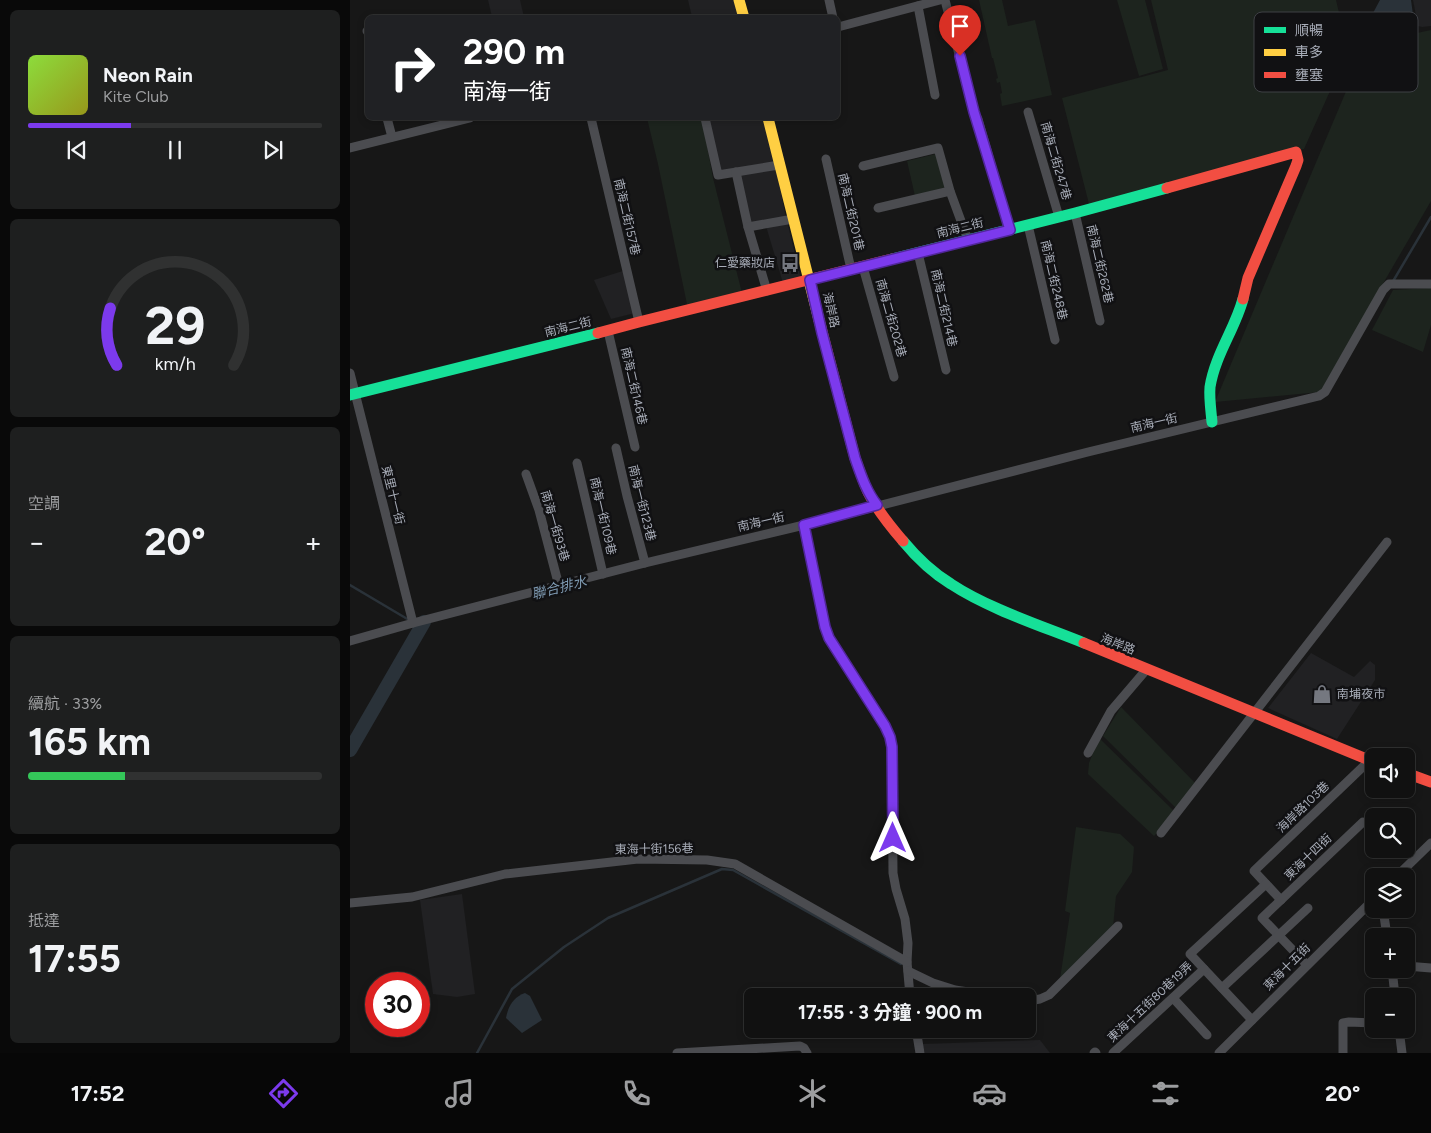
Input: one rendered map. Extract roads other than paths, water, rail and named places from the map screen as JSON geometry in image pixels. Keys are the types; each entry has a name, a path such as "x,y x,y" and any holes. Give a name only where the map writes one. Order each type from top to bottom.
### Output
{"street":[{"path":"739,0 743,15"},
{"path":"829,0 832,15"},
{"path":"840,26 940,0"},
{"path":"945,0 974,112 978,119 1010,230"},
{"path":"918,6 934,95"},
{"name":"南海二街247巷","path":"1028,112 1059,217"},
{"path":"388,120 392,137"},
{"path":"350,148 462,120"},
{"name":"南海二街157巷","path":"591,120 639,322"},
{"path":"705,120 718,176 779,165"},
{"name":"海岸路","path":"768,120 855,458 871,498 901,540 945,580 995,608 1365,758"},
{"path":"863,166 938,148 950,191 968,240"},
{"name":"南海二街","path":"352,394 608,332 639,322 1010,230 1296,152 1298,160 1296,166 1248,278 1238,314 1213,375 1210,389 1212,422"},
{"name":"南海二街201巷","path":"826,159 851,269"},
{"path":"736,172 748,227 767,291"},
{"path":"878,208 950,191"},
{"name":"南海二街262巷","path":"1075,213 1100,321"},
{"path":"748,227 793,218"},
{"name":"南海二街248巷","path":"1028,225 1055,340"},
{"name":"南海二街214巷","path":"918,253 946,370"},
{"name":"南海二街202巷","path":"864,267 894,376"},
{"name":"南海一街","path":"350,641 644,563 879,508 1088,452 1312,398 1324,394 1383,290 1390,284 1431,284"},
{"name":"南海二街146巷","path":"608,332 635,447"},
{"name":"東里十一街","path":"350,373 352,394 413,623"},
{"name":"南海一街123巷","path":"616,448 644,563"},
{"name":"南海一街109巷","path":"577,463 603,574"},
{"name":"南海一街93巷","path":"526,474 539,510 559,586"},
{"path":"804,525 825,627 829,638 885,726 890,737 892,747 893,873 905,919 908,942 909,988"},
{"path":"1162,834 1388,542"},
{"path":"1088,753 1111,711 1146,670"},
{"name":"海岸路103巷","path":"1266,884 1254,871 1365,768"},
{"path":"1415,776 1431,782"},
{"name":"東海十四街","path":"1279,935 1262,918 1363,822 1365,823"},
{"path":"1405,868 1431,843"},
{"name":"東海十街156巷","path":"350,903 412,897 505,874 638,859 707,860 735,864 933,983 949,988"},
{"path":"1252,1020 1190,954 1266,884 1281,900"},
{"path":"1222,988 1308,908"},
{"name":"東海十五街","path":"1218,1053 1365,908"},
{"path":"1036,999 1049,994 1118,926"},
{"path":"1279,935 1307,965"},
{"path":"1415,967 1431,968"},
{"name":"東海十五街80巷19弄","path":"1113,1053 1204,969"},
{"path":"1173,998 1207,1035"},
{"path":"1343,1053 1343,1023 1365,1023"},
{"path":"918,1038 920,1053"},
{"path":"1400,1038 1402,1053"},
{"path":"676,1053 800,1046 807,1053"}],"waterway":[{"path":"1392,283 1431,217"},
{"path":"350,585 409,620"},
{"name":"聯合排水","path":"350,750 424,622"},
{"path":"477,1053 512,989 564,947 608,918 722,869 733,870 901,964"}],"place":[{"name":"仁愛藥妝店","path":"790,263"},
{"name":"南埔夜市","path":"1322,694"}]}
